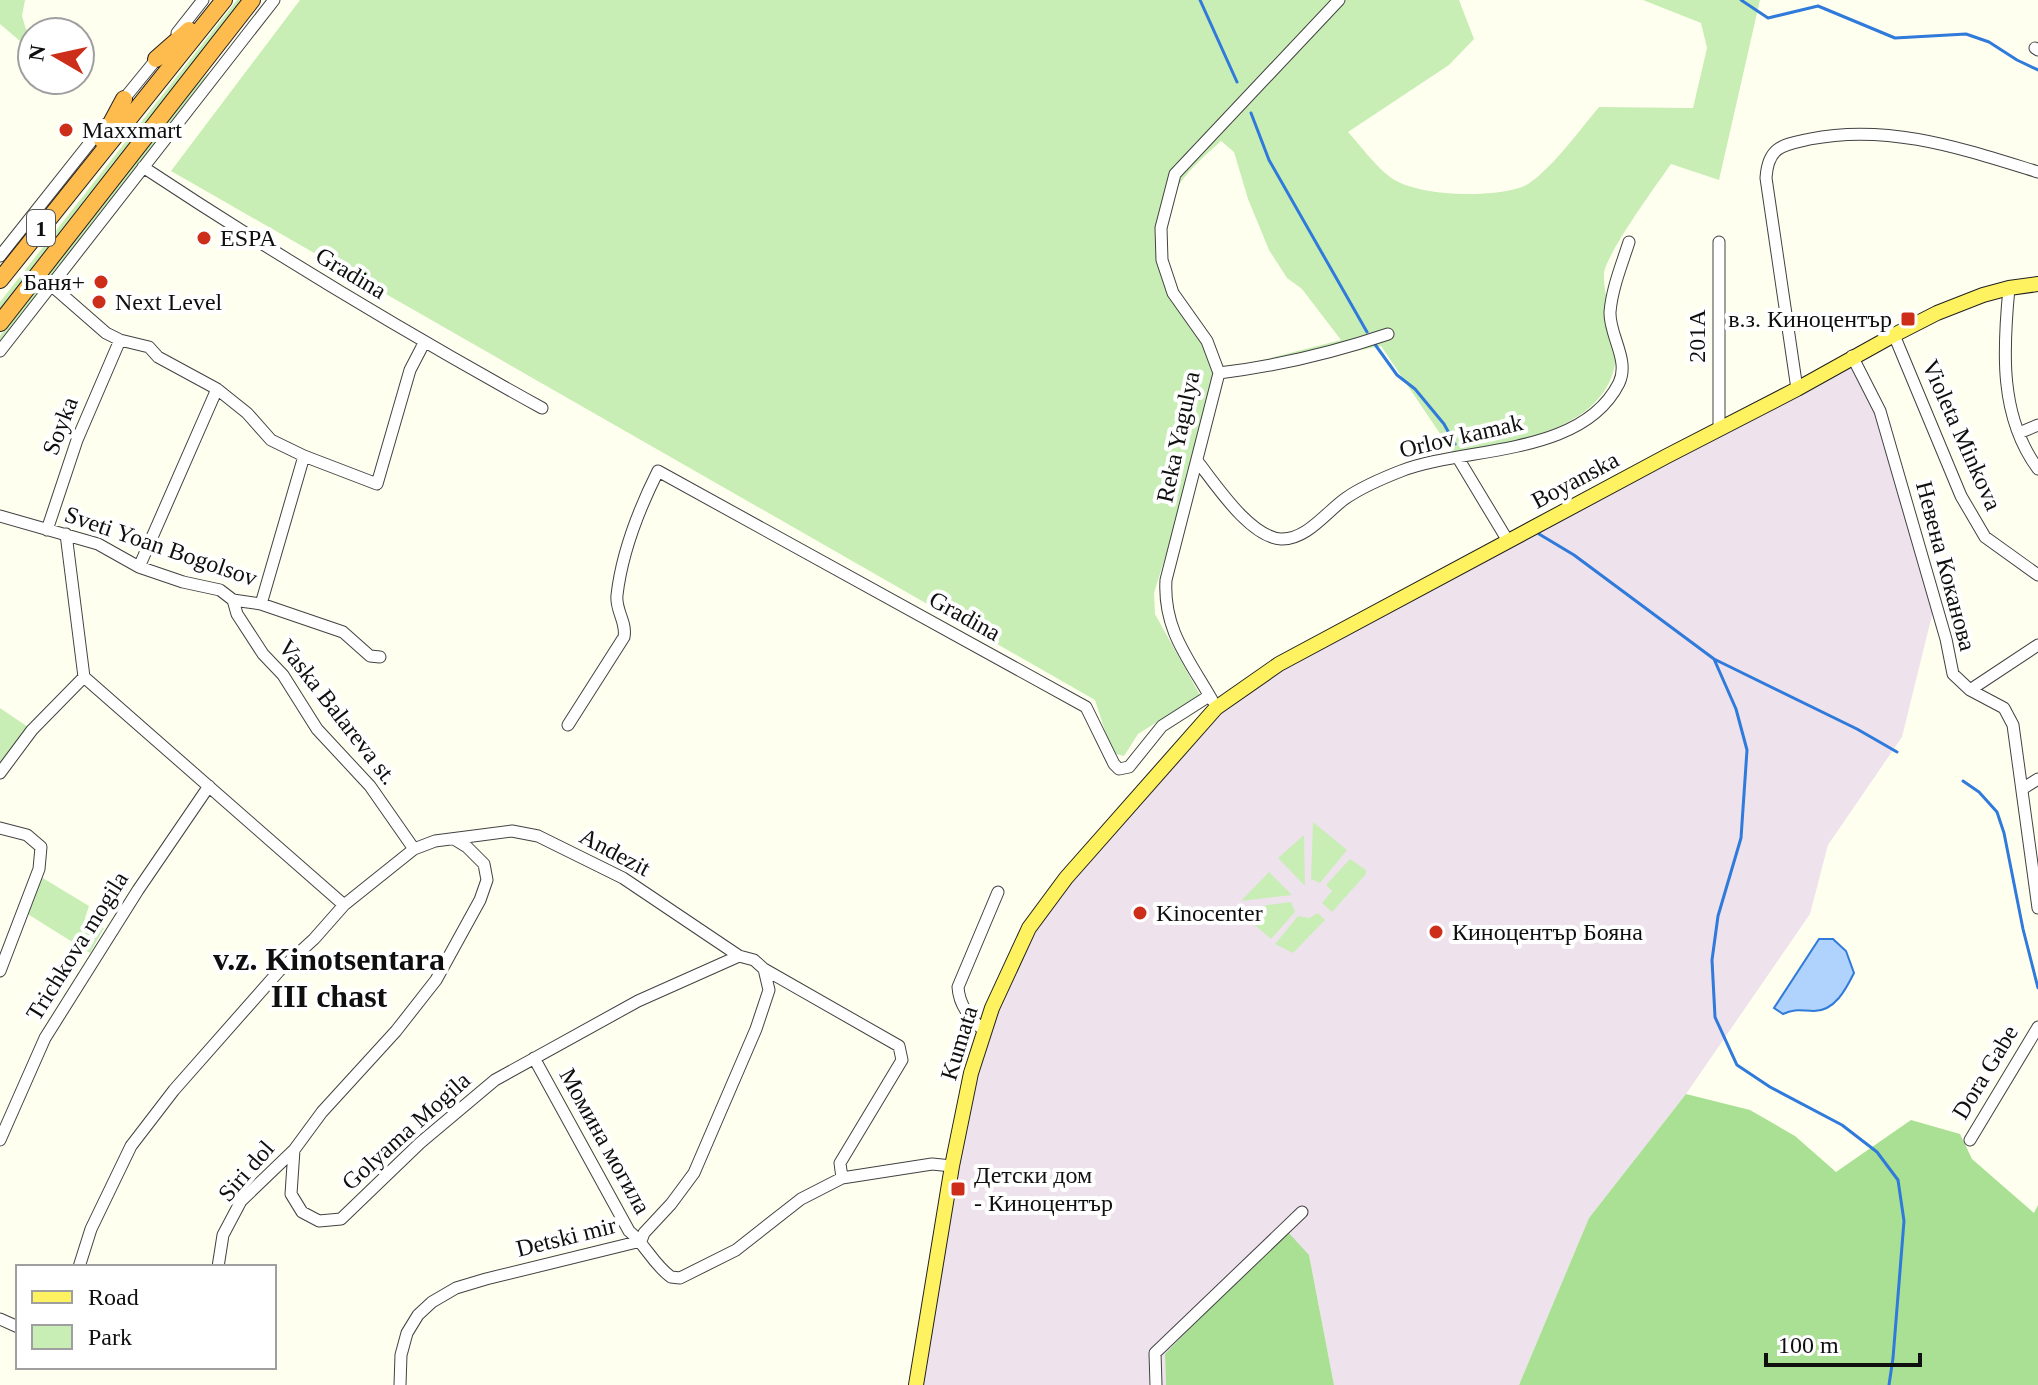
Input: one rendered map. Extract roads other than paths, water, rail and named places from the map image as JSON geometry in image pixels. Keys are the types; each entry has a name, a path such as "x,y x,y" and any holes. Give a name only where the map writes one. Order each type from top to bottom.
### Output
{"highway":[{"path":"156,59 224,0"},
{"name":"1","path":"0,280 224,0"},
{"name":"1","path":"0,323 252,0"},
{"path":"82,177 124,99"}],"main road":[{"name":"Boyanska","path":"1165,768 1213,702 1279,664 1937,313 2009,288 2038,284"},
{"name":"Kumata","path":"916,1385 952,1166 971,1073 992,1008 1029,928 1066,878 1165,768"}],"street":[{"path":"2,251 203,0"},
{"path":"0,351 274,0"},
{"name":"Reka Yagulya","path":"1213,702 1168,618 1165,601 1166,580 1219,373 1207,341 1173,293 1162,260 1161,228 1175,174 1339,0"},
{"path":"1797,389 1766,178 1767,164 1773,152 1784,145 1843,132 1921,139 2038,172"},
{"name":"Gradina","path":"143,167 230,225 424,343 542,408"},
{"name":"Orlov kamak","path":"1198,462 1232,506 1262,533 1280,539 1295,536 1347,497 1402,470 1523,446 1586,419 1619,382 1622,364 1610,315 1615,286 1629,242"},
{"name":"201А","path":"1719,242 1719,430"},
{"path":"51,285 106,333 149,347 158,357 217,389 247,413 271,440 377,484 410,370 424,343"},
{"path":"2009,288 2003,345 2009,405 2019,433 2038,469"},
{"path":"1219,373 1261,368 1333,352 1388,334"},
{"name":"Violeta Minkova","path":"1894,335 1969,510 1985,537 2038,575"},
{"name":"Soyka","path":"47,530 77,440 120,340"},
{"name":"Невена Коканова","path":"1852,356 1880,411 1946,639 1953,674 1970,690 2004,708 2013,725 2038,908"},
{"path":"139,567 217,389"},
{"path":"2019,433 2038,425"},
{"path":"261,604 304,456"},
{"path":"1458,458 1508,541"},
{"name":"Gradina","path":"568,725 624,637 626,629 617,596 636,521 658,471 1086,707 1119,769 1129,767 1162,726 1213,702"},
{"name":"Sveti Yoan Bogolsov","path":"0,516 98,544 139,567 183,582 220,590 233,600 261,604 343,632 370,656 380,657"},
{"path":"66,534 84,677 344,905"},
{"name":"Vaska Balareva st.","path":"233,600 237,614 263,654 283,675 317,729 370,786 414,849"},
{"path":"1970,690 2038,645"},
{"path":"0,773 32,730 84,677"},
{"path":"2022,789 2038,779"},
{"name":"Trichkova mogila","path":"0,1140 45,1038 138,890 209,786"},
{"path":"0,828 27,835 41,847 39,869 0,971"},
{"name":"Andezit","path":"454,839 512,831 538,836 623,878 739,956"},
{"path":"80,1265 91,1229 131,1146 223,1033 344,905 414,849 435,841 454,839 484,864 487,880 480,900 436,980 396,1031 322,1112 294,1150"},
{"path":"984,1031 969,1018 958,987 998,892"},
{"path":"739,956 754,960 764,969 899,1046 902,1060 840,1163 842,1178"},
{"name":"Golyama Mogila","path":"294,1150 291,1194 302,1212 319,1221 341,1219 420,1143 495,1080 638,1001 739,956"},
{"path":"641,1241 644,1233 694,1173 769,990 764,969"},
{"name":"Dora Gabe","path":"1970,1140 2038,1027"},
{"name":"Момина могила","path":"534,1058 629,1231 641,1241"},
{"name":"Siri dol","path":"218,1265 223,1235 241,1201 294,1150"},
{"name":"Detski mir","path":"400,1385 401,1355 407,1333 418,1315 432,1302 456,1288 641,1241 664,1272 680,1278 736,1250 801,1199 842,1178 932,1164 952,1166"},
{"path":"1156,1385 1155,1353 1302,1212"}],"water":[{"path":"1819,939 1833,939 1846,951 1854,973 1839,998 1828,1007 1783,1014 1774,1008"}],"waterway":[{"path":"1200,0 1237,82"},
{"path":"1741,0 1768,18 1818,6 1895,38 1966,34 1989,42 2038,70"},
{"path":"1251,113 1269,160 1367,332"},
{"path":"1374,343 1397,375 1415,389 1444,424 1455,444"},
{"path":"1539,534 1574,555 1714,659 1897,752"},
{"path":"1714,659 1736,709 1747,750 1741,838 1718,916 1712,960 1715,1017 1737,1065 1770,1087 1842,1125 1877,1152 1898,1180 1904,1221 1889,1385"},
{"path":"1963,781 1979,792 1997,812 2038,988"}],"place":[{"name":"Maxxmart","path":"66,130"},
{"name":"ESPA","path":"204,238"},
{"name":"Баня+","path":"101,282"},
{"name":"Next Level","path":"99,302"},
{"name":"в.з. Киноцентър","path":"1908,319"},
{"name":"Kinocenter","path":"1140,913"},
{"name":"Киноцентър Бояна","path":"1436,932"},
{"name":"Детски дом - Киноцентър","path":"958,1189"}],"district":[{"name":"v.z. Kinotsentara III chast","path":"329,978"}]}
